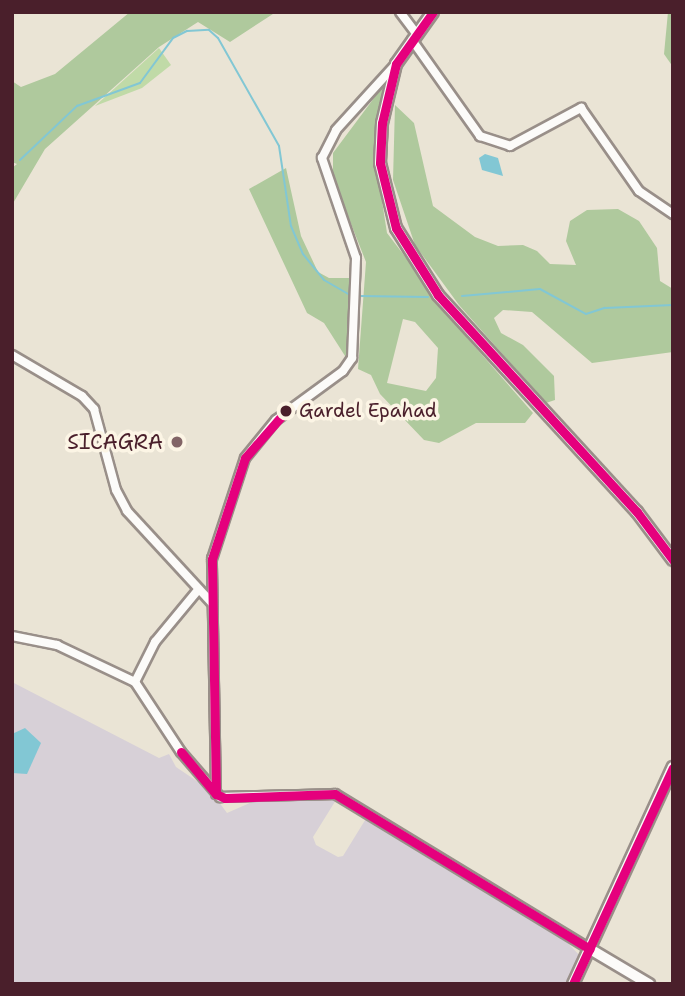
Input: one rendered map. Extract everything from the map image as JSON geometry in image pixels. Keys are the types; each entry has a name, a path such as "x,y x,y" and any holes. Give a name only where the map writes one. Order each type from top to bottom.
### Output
{"main road":[{"path":"433,12 396,64 382,123 380,163 389,206 411,257 438,295 629,504 673,560"},
{"path":"573,984 673,767"},
{"path":"590,948 649,984"}],"street":[{"path":"400,12 480,136 510,146 581,108 639,191 673,214"},
{"path":"216,794 212,559 245,458 286,411 343,371 355,345 357,296 352,242 322,158 336,130 396,64"},
{"path":"12,355 82,396 94,409 116,490 127,512 211,601"},
{"path":"135,682 155,642 198,590"},
{"path":"12,636 57,645 135,682 168,734 216,794 232,799 335,794 590,948"}],"shaded area":[{"path":"12,682 159,758 169,754 176,767 210,790 227,813 252,802 336,800 313,837 316,845 338,857 343,856 367,817 560,935 581,957 568,984 12,984"}],"green space":[{"path":"130,12 276,12 230,42 198,22 159,47 45,149 12,205 12,168 17,164 12,162 12,81 21,87 55,74"},
{"path":"668,12 673,12 673,67 664,54"},
{"path":"159,48 171,65 142,88 95,106"},
{"path":"383,86 374,150 387,233 468,339 533,413 525,423 476,423 439,443 424,440 380,394 371,375 358,369 366,262 333,178 333,153","holes":["403,319 415,322 438,348 436,378 426,391 387,383"]},
{"path":"395,105 414,123 433,206 475,237 498,246 523,245 537,251 550,264 576,265 566,241 570,221 587,210 618,209 639,221 657,248 660,281 673,289 673,352 592,363 532,312 503,310 494,318 501,333 523,345 554,376 555,400 546,403 459,305 415,245 393,180"},
{"path":"286,168 301,236 318,272 329,278 353,278 347,359 324,323 307,313 249,189"}],"water":[{"path":"485,154 498,158 503,176 482,170 479,158"},
{"path":"25,728 41,743 27,774 12,773 12,734"}],"waterway":[{"path":"20,160 77,106 140,83 173,38 187,31 209,30 218,38 279,146 291,226 303,254 324,280 350,295"},
{"path":"462,296 540,289 586,314 605,308 673,305"},
{"path":"359,296 428,297"}],"transit line":[{"path":"433,12 396,64 382,123 380,163 396,228 438,295 637,512 673,560"},
{"path":"216,794 212,559 245,458 286,411"},
{"path":"181,752 216,794 225,798 335,794 590,949"},
{"path":"573,984 673,768"}],"place":[{"name":"Gardel Epahad","path":"286,411"},
{"name":"SICAGRA","path":"177,442"}]}
